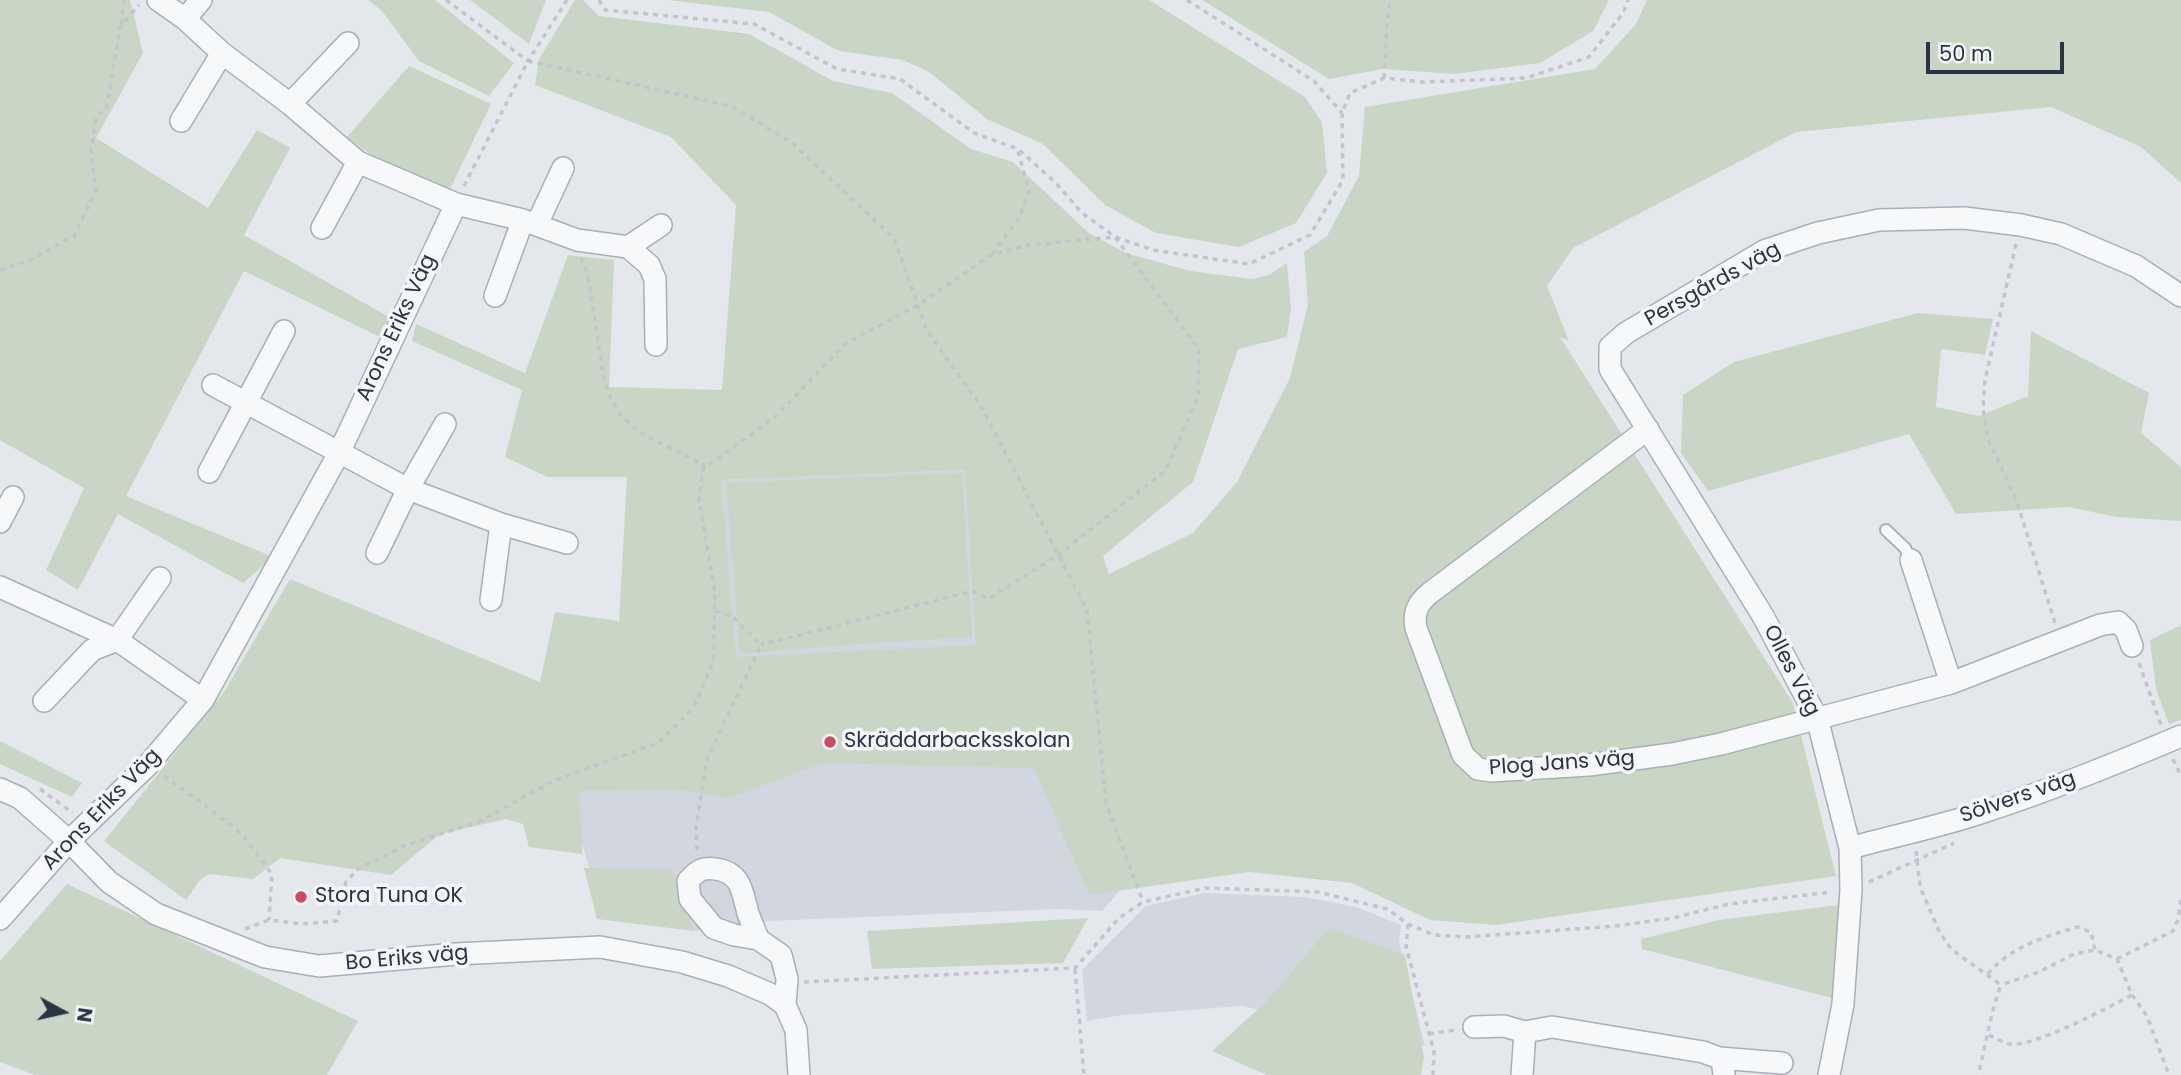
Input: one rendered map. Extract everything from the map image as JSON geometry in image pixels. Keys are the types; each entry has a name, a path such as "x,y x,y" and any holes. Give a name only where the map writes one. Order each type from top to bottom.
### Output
{"street":[{"path":"158,0 290,104 358,162 456,204 530,222 576,240 628,247 649,265 655,279 656,345"},
{"path":"185,19 201,0"},
{"path":"290,104 348,43"},
{"path":"181,121 222,52"},
{"path":"322,228 358,162"},
{"path":"495,296 530,222 563,168"},
{"name":"Arons Eriks Väg","path":"0,919 69,841 147,765 203,700 339,453 456,204"},
{"name":"Persgårds väg","path":"1610,347 1626,333 1764,251 1818,233 1879,220 1964,218 2021,225 2061,234 2136,266 2181,296"},
{"path":"628,247 661,225"},
{"path":"209,472 284,331"},
{"name":"Olles Väg","path":"1610,347 1611,369 1763,616 1817,718 1850,848 1851,890 1843,1004 1829,1075"},
{"path":"213,385 408,489 501,524 567,543"},
{"path":"377,553 408,489 445,424"},
{"name":"Plog Jans väg","path":"1648,429 1430,593 1418,605 1414,617 1416,628 1464,755 1472,766 1483,770 1589,765 1659,756 1721,744 1817,718"},
{"path":"0,522 13,497"},
{"path":"491,600 501,524"},
{"path":"1911,560 1951,682"},
{"path":"44,701 92,650 117,640 160,578"},
{"path":"0,587 117,640 203,700"},
{"path":"1817,718 1951,682 2100,625 2118,622 2126,630 2132,646"},
{"name":"Sölvers väg","path":"1850,848 1977,814 2103,769 2176,749"},
{"name":"Bo Eriks väg","path":"0,789 20,798 69,841 109,882 156,914 265,957 319,966 456,954 600,947 682,961 760,989 785,1005"},
{"path":"758,939 743,888 733,874 708,868 698,870 688,881 690,899 714,928 734,936 758,939 781,955 787,979 785,1005 796,1030 799,1075"},
{"path":"1474,1027 1504,1026 1525,1032 1552,1027 1703,1052 1721,1066 1782,1063"},
{"path":"1521,1075 1525,1032"}],"lane":[{"path":"1885,530 1905,548 1911,560"}],"path":[{"path":"0,270 28,261 74,236 96,191 91,152 96,117 107,107 124,0"},
{"path":"120,27 138,6 158,0"},
{"path":"446,0 528,61 731,106 791,142 894,238 927,331 981,406 1087,610 1106,804 1143,902"},
{"path":"456,204 528,61 567,0"},
{"path":"599,0 605,10 754,24 837,69 900,79 974,133 1018,149 1056,183 1082,213 1115,237 1199,349 1198,397 1165,471 1058,555 988,599 973,591 761,645"},
{"path":"1186,0 1314,81 1342,113"},
{"path":"1384,78 1391,0"},
{"path":"991,255 1027,245 1115,237 1153,250 1249,264 1310,235 1343,180 1342,113 1350,93 1384,78 1423,82 1526,78 1589,57 1623,13 1628,0"},
{"path":"703,470 775,417 845,344 918,305 991,255 1019,218 1029,191 1018,149"},
{"path":"2021,225 1984,380 1983,409 1988,439 2017,502 2061,641"},
{"path":"242,930 269,920 302,924 337,920 346,882 358,869 406,845 478,822 555,780 658,743 694,707 713,662 715,592 699,500 704,465 633,428 608,395 588,275 576,240"},
{"path":"715,611 733,617 761,645"},
{"path":"698,870 696,827 707,759 761,645"},
{"path":"2132,646 2176,749 2181,776"},
{"path":"2163,765 2176,749"},
{"path":"147,765 242,834 272,874 269,920"},
{"path":"1912,831 1920,887 1939,931 1951,949 2001,985"},
{"path":"1084,1075 1075,968 1119,918 1143,902 1205,887 1318,892 1388,909 1408,924 1434,935 1466,937 1616,926 1673,918 1729,905 1851,890 1962,839"},
{"path":"2117,959 2173,931 2181,897"},
{"path":"1408,924 1406,946 1434,1052 1433,1075"},
{"path":"1988,974 2000,960 2018,949 2077,927 2091,932 2095,950"},
{"path":"2001,985 2039,972 2074,954 2095,950 2117,959 2132,995 2147,1016 2169,1075"},
{"path":"1978,1075 1989,1035 1993,1007 2001,985"},
{"path":"1989,1035 2010,1044 2028,1042 2132,995"},
{"path":"1429,1034 1474,1027"}],"shaded area":[{"name":"Skräddarbacksskolan","path":"965,470 1124,886 1102,911 1058,909 767,921 694,931 593,880 567,796 721,480"},
{"path":"1204,893 1305,897 1356,907 1401,925 1399,941 1425,1046 1242,1006 1122,1015 1087,1021 1082,970 1146,906"}],"green space":[{"path":"0,0 130,0 143,53 96,138 208,208 257,130 290,148 244,235 389,317 380,337 244,271 126,496 273,557 243,583 118,514 78,590 46,570 84,488 0,440"},
{"path":"368,0 435,0 514,63 489,96 419,61 382,11"},
{"path":"470,0 546,0 529,44"},
{"path":"575,0 583,0 599,16 749,34 833,81 892,93 971,149 1013,162 1090,234 1126,253 1190,271 1252,279 1269,275 1287,263 1291,309 1287,337 1238,349 1193,482 1103,556 1109,574 1193,533 1237,482 1290,378 1308,304 1304,252 1327,236 1359,176 1365,107 1595,69 1636,24 1647,0 2181,0 2181,183 2141,147 2051,107 1796,132 1573,248 1547,286 1569,341 1560,337 1793,703 1836,876 1496,925 1430,920 1352,883 1249,872 1089,895 1034,768 823,763 729,798 680,790 579,791 582,854 529,847 523,824 506,819 440,834 391,875 280,858 253,879 209,874 199,881 186,900 104,841 224,692 290,579 540,682 555,612 619,621 627,477 547,477 505,457 522,390 412,341 416,324 525,373 568,255 614,260 609,387 722,390 736,205 671,137 535,85 539,59","holes":["965,470 976,645 736,657 721,480"]},
{"path":"668,0 1149,0 1305,97 1322,122 1327,173 1296,223 1239,247 1156,233 1105,205 1043,144 987,119 929,72 903,60 839,51 769,12"},
{"path":"1202,0 1609,0 1593,31 1540,63 1454,74 1383,69 1329,79"},
{"path":"409,66 491,104 448,193 377,159 347,137"},
{"path":"1918,313 1993,319 1985,355 1941,349 1936,407 1979,416 2028,396 2031,331 2149,393 2141,433 2181,467 2181,521 2116,517 2069,507 1956,514 1909,434 1708,491 1681,453 1683,395 1734,362"},
{"path":"962,473 972,637 740,654 726,483"},
{"path":"2181,625 2181,720 2169,724 2156,689 2150,640"},
{"path":"0,741 82,783 72,797 0,764"},
{"path":"584,868 672,869 694,931 597,919"},
{"path":"67,884 358,1021 327,1075 35,1075 0,1062 0,961"},
{"path":"1839,905 1832,998 1642,949 1641,939 1719,920"},
{"path":"1088,918 1063,963 872,969 867,931"},
{"path":"1329,928 1405,955 1424,1057 1421,1075 1267,1075 1212,1051 1267,1001"}],"place":[{"name":"Skräddarbacksskolan","path":"830,742"},
{"name":"Stora Tuna OK","path":"301,897"}]}
